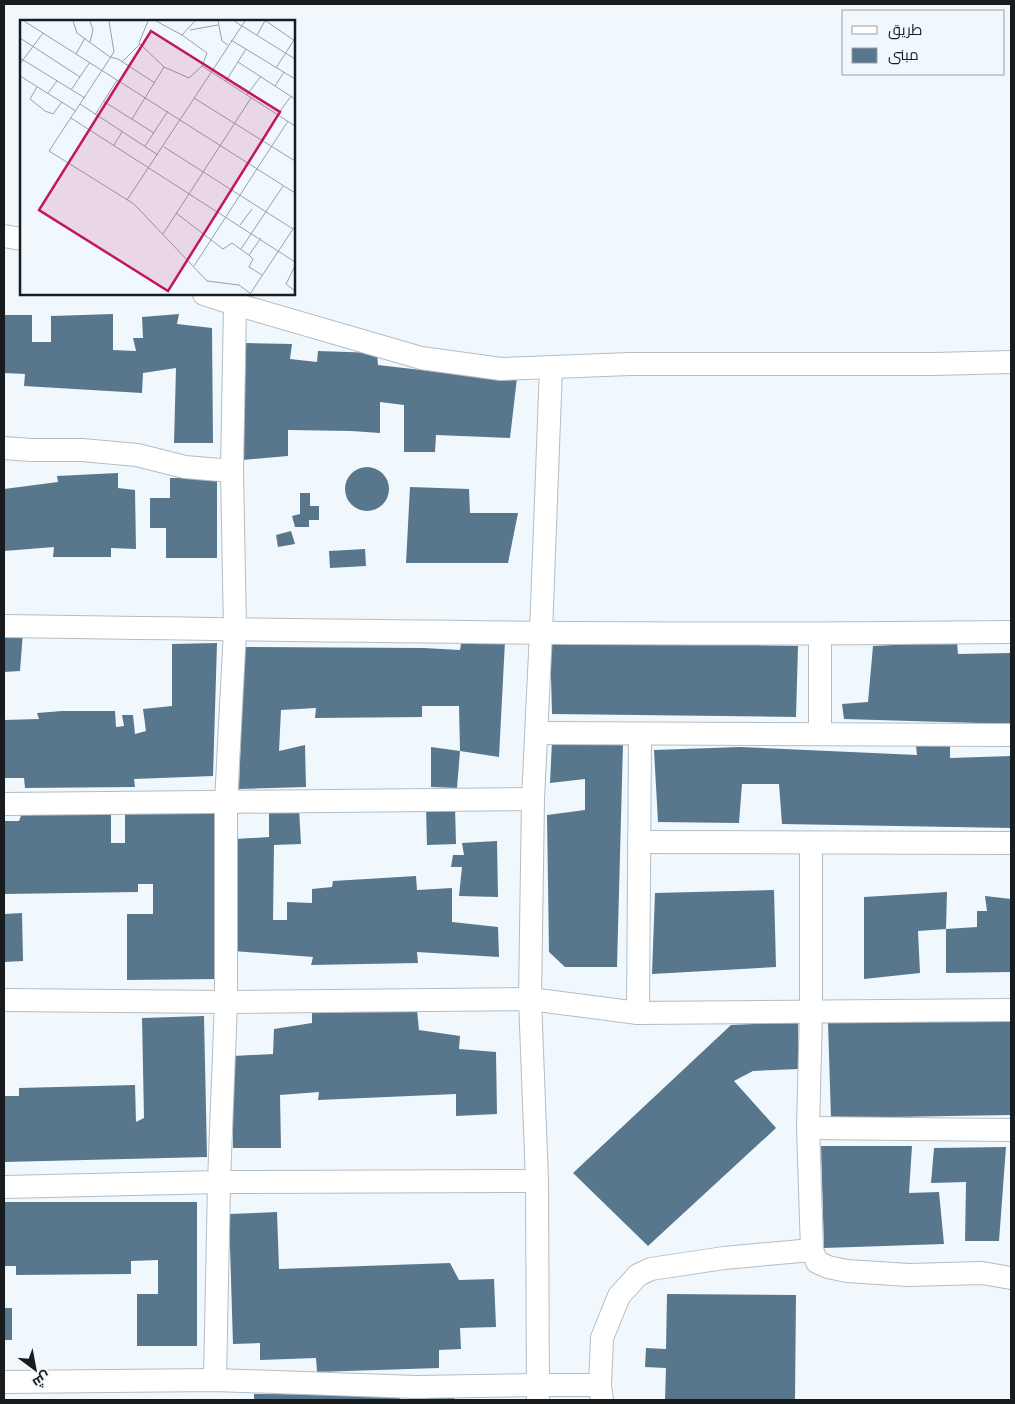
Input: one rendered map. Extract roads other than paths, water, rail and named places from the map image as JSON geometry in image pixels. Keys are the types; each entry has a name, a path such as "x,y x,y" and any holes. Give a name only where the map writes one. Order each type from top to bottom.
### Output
{"street":[{"path":"4,236 20,239"},
{"path":"207,295 421,358 501,369 630,364 916,364 1011,362"},
{"path":"215,1380 219,1182 226,1002 226,802 235,630 232,471 235,304"},
{"path":"538,1392 537,1181 530,999 533,799 551,368"},
{"path":"4,448 82,450 137,455 185,466 232,471"},
{"path":"4,626 235,630 820,634 1011,632"},
{"path":"820,634 820,734"},
{"path":"537,734 1011,735"},
{"path":"638,1013 640,734"},
{"path":"4,804 533,799"},
{"path":"639,842 1011,843"},
{"path":"811,843 812,1012 808,1128 812,1250 817,1262 828,1267 847,1271 909,1275 982,1273 1011,1278"},
{"path":"4,1000 226,1002 530,999 638,1013 1011,1010"},
{"path":"808,1128 1011,1130"},
{"path":"4,1187 219,1182 537,1181"},
{"path":"4,1388 215,1380 245,1391 416,1394 601,1393 602,1338 619,1296 638,1275 651,1269 724,1258 812,1250"}]}
